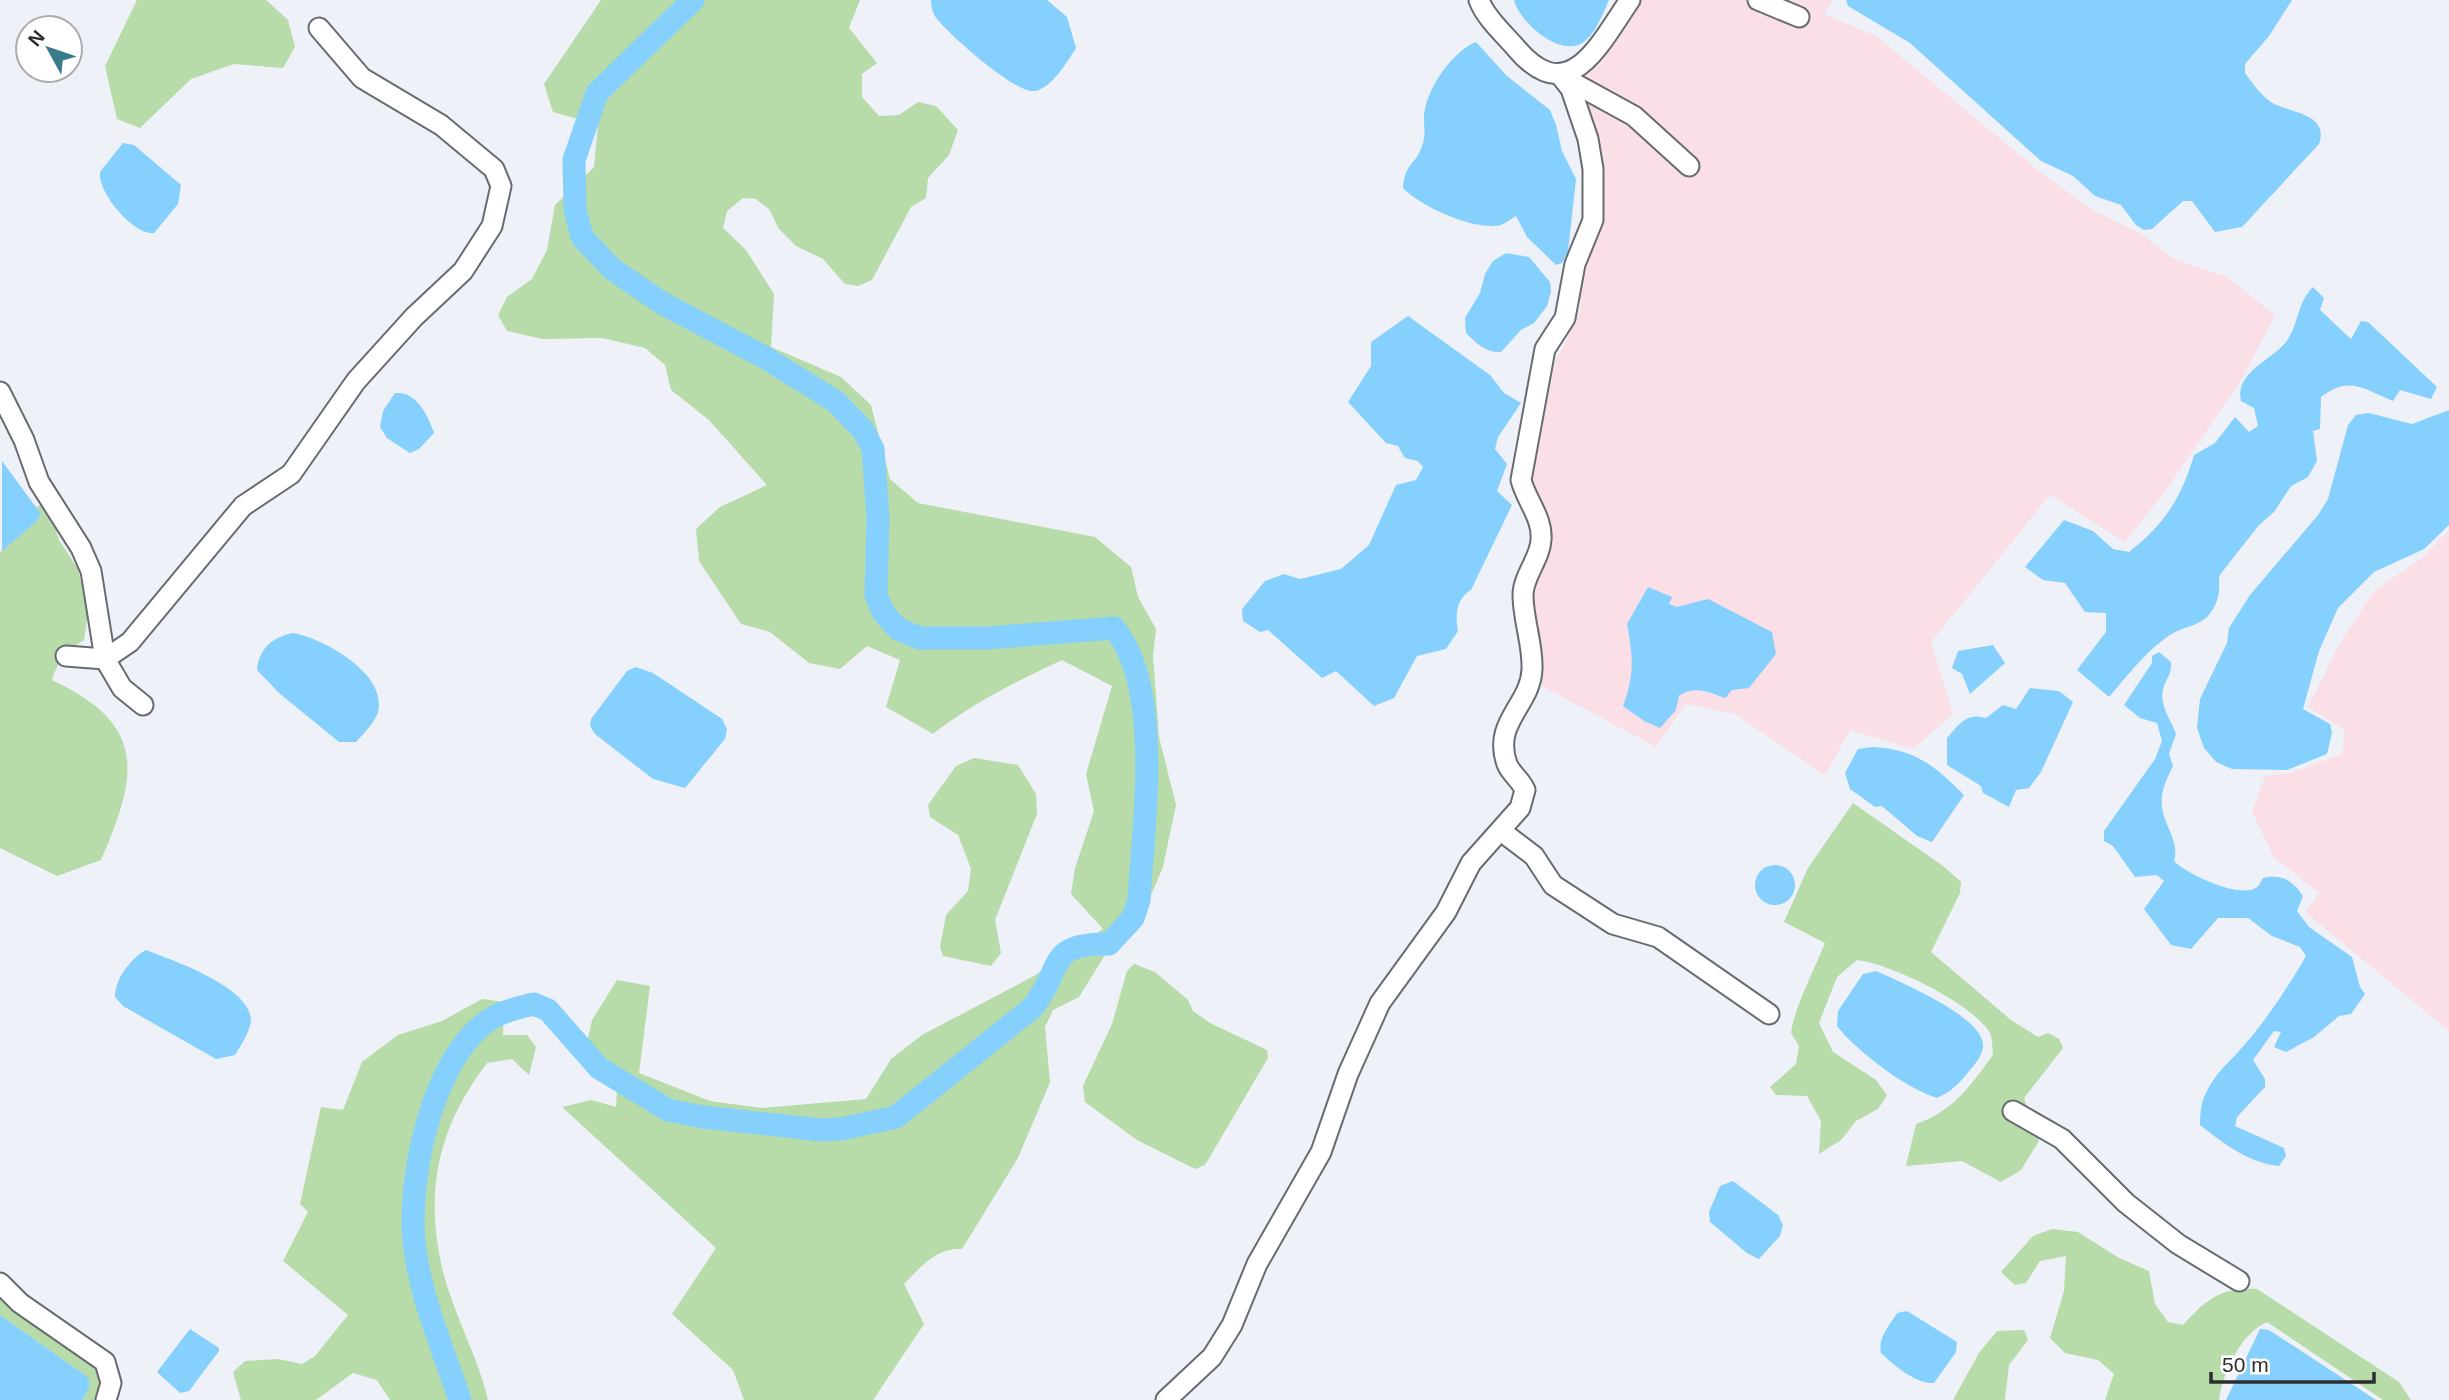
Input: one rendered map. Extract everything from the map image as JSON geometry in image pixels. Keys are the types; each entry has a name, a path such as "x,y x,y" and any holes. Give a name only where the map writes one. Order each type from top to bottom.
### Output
{"street":[{"path":"1479,0 1525,60 1547,73 1560,75 1634,116 1689,166"},
{"path":"1560,75 1580,68 1630,0"},
{"path":"1758,0 1799,17"},
{"path":"66,656 105,659 130,642 243,506 291,474 355,381 463,271 492,226 501,186 494,169 441,125 362,78 319,28"},
{"path":"1166,1400 1212,1357 1225,1336 1256,1264 1321,1152 1348,1074 1380,1003 1446,912 1471,863 1520,808 1525,790 1508,768 1505,729 1527,688 1532,671 1523,590 1541,539 1536,514 1526,499 1521,480 1545,349 1565,318 1576,264 1593,220 1593,169 1588,139 1571,89 1560,75"},
{"path":"1,399 24,440 39,482 81,548 91,572 105,659 122,688 143,705"},
{"path":"1501,831 1534,856 1553,885 1613,924 1658,937 1769,1014"},
{"path":"2013,1111 2062,1139 2126,1203 2178,1244 2239,1280"},
{"path":"0,1283 20,1303 105,1362 111,1383 106,1400"}],"shaded area":[{"path":"1615,0 1833,0 1824,14 1876,36 2039,171 2094,211 2142,234 2172,258 2227,277 2275,315 2242,379 2166,490 2125,542 2050,495 1931,642 1953,714 1913,749 1850,730 1825,775 1735,714 1685,704 1656,747 1542,686 1529,593 1550,539 1541,499 1530,486 1549,375 1580,312 1581,265 1603,214 1603,186 1587,97 1567,64 1594,37"},
{"path":"2449,530 2449,1031 2305,912 2320,893 2274,858 2252,812 2265,776 2291,773 2342,754 2345,730 2308,707 2338,646 2374,591 2422,558"}],"green space":[{"path":"137,0 266,0 288,20 295,47 283,68 234,64 191,79 140,128 117,119 105,66"},
{"path":"601,0 860,0 849,28 877,63 862,74 862,97 879,116 899,115 918,102 936,106 958,130 949,155 928,178 926,198 911,207 872,280 858,286 845,284 823,259 796,246 779,229 769,209 756,199 743,198 727,211 723,228 746,250 774,294 771,347 841,377 871,405 890,479 918,503 1095,537 1131,567 1138,597 1156,629 1153,656 1159,737 1176,805 1163,867 1136,930 1105,955 1079,997 1053,1010 1045,1027 1050,1082 1018,1158 962,1249 952,1249 937,1255 904,1284 924,1324 873,1400 744,1400 733,1370 672,1314 716,1248 562,1107 591,1100 616,1107 618,1072 587,1043 592,1020 617,980 650,986 639,1073 710,1101 762,1108 866,1099 891,1059 922,1035 1034,976 1103,929 1071,894 1075,868 1094,811 1086,774 1112,686 1062,660 996,693 933,734 886,707 900,660 867,646 840,669 809,663 770,632 741,624 699,561 696,529 720,507 767,485 709,420 671,390 665,365 645,348 602,338 543,339 507,331 498,315 507,297 532,279 547,250 555,205 594,167 598,125 553,112 544,84"},
{"path":"47,503 59,540 78,569 88,612 84,640 64,657 52,680 83,697 105,715 119,734 126,755 127,778 122,802 101,860 57,876 0,848 0,552 36,522 41,514 36,507"},
{"path":"974,758 1018,765 1036,794 1037,814 995,920 1001,953 991,966 943,956 940,947 946,915 968,891 971,869 958,835 930,817 928,805 956,766"},
{"path":"1853,803 1943,866 1961,882 1960,893 1931,952 2011,1020 2038,1037 2048,1033 2059,1039 2063,1048 2024,1098 2039,1141 2021,1170 2001,1182 1962,1161 1906,1166 1916,1124 1951,1105 1969,1087 1993,1055 1991,1035 1981,1021 1930,987 1890,969 1857,960 1837,977 1819,1023 1833,1052 1876,1080 1887,1095 1878,1109 1856,1121 1841,1140 1819,1154 1821,1121 1807,1096 1776,1095 1770,1087 1796,1064 1799,1046 1791,1033 1793,1023 1825,943 1784,922 1808,868"},
{"path":"1134,964 1155,972 1188,1000 1193,1011 1210,1023 1267,1050 1268,1058 1205,1165 1195,1169 1137,1140 1085,1102 1083,1086 1112,1024 1127,971"},
{"path":"482,999 504,1002 503,1035 527,1035 536,1047 529,1075 512,1059 487,1063 471,1085 448,1131 436,1179 436,1231 444,1276 488,1400 390,1400 377,1380 353,1373 316,1400 241,1400 233,1372 245,1361 278,1359 302,1364 315,1356 348,1315 283,1261 308,1212 300,1204 321,1107 343,1110 362,1062 398,1035 442,1021"},
{"path":"2052,1229 2078,1232 2119,1258 2149,1271 2155,1304 2168,1322 2183,1325 2216,1296 2234,1290 2257,1289 2399,1382 2411,1400 2383,1400 2267,1322 2241,1344 2229,1366 2219,1400 2105,1400 2114,1374 2098,1360 2065,1353 2050,1338 2064,1291 2066,1256 2040,1261 2026,1283 2015,1285 2001,1272 2033,1236"},
{"path":"0,1291 100,1370 104,1382 96,1400 82,1400 89,1389 89,1378 0,1315"},
{"path":"2024,1330 2028,1340 2009,1365 2005,1400 1953,1400 1979,1353 1997,1331"}],"water":[{"path":"931,0 1047,0 1067,17 1076,48 1047,85 1035,91 1026,89 984,63 945,28 935,16"},
{"path":"1514,0 1609,0 1588,38 1578,45 1569,46 1549,40 1530,26"},
{"path":"1846,0 2292,0 2269,36 2245,64 2245,73 2271,102 2313,120 2321,133 2319,144 2242,227 2215,232 2192,201 2183,201 2152,229 2144,230 2136,225 2121,205 2095,196 2073,176 2041,161 1910,43 1848,6"},
{"path":"1476,42 1507,76 1550,110 1556,125 1562,151 1576,179 1568,251 1562,263 1556,265 1527,237 1516,216 1501,225 1490,226 1463,221 1422,203 1403,188 1408,168 1420,152 1424,136 1425,109 1434,86 1458,54"},
{"path":"123,143 134,145 181,185 178,204 154,233 137,228 127,220 104,190 100,172"},
{"path":"1506,253 1529,257 1550,282 1551,292 1547,306 1534,323 1521,330 1501,352 1496,352 1482,347 1466,333 1465,318 1480,293 1485,274 1493,261"},
{"path":"2313,287 2324,298 2320,310 2351,339 2361,321 2368,322 2437,387 2431,399 2400,390 2393,401 2348,385 2331,390 2321,397 2320,429 2313,431 2317,461 2308,477 2291,486 2274,512 2259,525 2219,576 2218,597 2208,616 2161,641 2109,697 2077,670 2106,632 2106,613 2085,612 2065,583 2043,580 2025,567 2064,520 2093,531 2113,549 2129,552 2141,542 2170,509 2184,484 2194,455 2215,443 2235,417 2249,432 2258,426 2254,408 2241,401 2243,382 2286,342 2304,300"},
{"path":"1408,316 1490,375 1504,393 1521,403 1498,437 1495,449 1507,464 1497,491 1512,505 1471,590 1462,598 1457,613 1458,631 1446,649 1417,656 1394,698 1374,706 1336,671 1322,678 1268,630 1260,632 1243,621 1242,609 1265,581 1284,574 1300,579 1341,569 1369,545 1396,485 1416,480 1423,467 1418,461 1405,458 1398,446 1386,443 1348,402 1371,366 1371,342"},
{"path":"395,393 410,396 421,406 434,433 419,449 410,453 387,438 380,427 383,411"},
{"path":"2449,410 2449,525 2424,549 2374,572 2338,608 2319,651 2303,709 2330,724 2332,733 2327,754 2287,770 2232,769 2216,762 2204,748 2197,728 2200,699 2227,643 2229,628 2250,595 2318,515 2328,499 2348,425 2356,415 2369,413 2412,424"},
{"path":"2,461 41,514 36,522 2,551"},
{"path":"1648,587 1672,597 1669,604 1677,607 1708,599 1772,632 1776,654 1749,688 1732,690 1725,698 1702,691 1690,691 1679,696 1676,710 1660,728 1644,721 1623,706 1630,684 1632,665 1627,624"},
{"path":"293,633 319,641 348,658 370,680 377,693 377,716 356,742 339,742 279,693 257,670 258,662 268,645 279,637"},
{"path":"1993,645 2005,663 1970,694 1962,674 1952,668 1958,651"},
{"path":"2159,652 2171,662 2171,670 2162,695 2164,707 2176,734 2169,754 2173,766 2164,786 2162,802 2174,841 2174,861 2190,872 2227,888 2250,890 2257,887 2263,878 2276,877 2291,882 2303,896 2297,911 2309,927 2352,957 2360,987 2365,994 2351,1014 2339,1016 2314,1037 2286,1052 2274,1047 2281,1032 2274,1031 2253,1060 2265,1079 2265,1087 2237,1117 2235,1126 2284,1148 2286,1156 2279,1166 2247,1157 2200,1125 2202,1104 2213,1081 2267,1017 2306,956 2300,947 2272,936 2248,918 2218,918 2191,949 2171,945 2144,909 2164,881 2157,875 2135,877 2113,846 2104,841 2104,831 2155,759 2162,741 2157,723 2140,718 2124,705 2152,663 2152,656"},
{"path":"636,667 653,673 722,719 727,729 725,739 685,788 653,779 595,734 590,726 591,719 627,671"},
{"path":"2030,688 2059,691 2073,702 2041,772 2029,788 2016,790 2009,807 1983,793 1981,786 1947,765 1947,738 1968,718 1986,718 2003,705 2016,709"},
{"path":"1873,747 1913,755 1934,768 1964,795 1932,842 1917,836 1882,806 1875,807 1850,789 1845,773 1858,749"},
{"path":"1775,865 1783,866 1789,871 1794,877 1794,893 1789,899 1783,904 1775,905 1767,904 1761,899 1756,893 1755,885 1756,877 1761,871 1767,866"},
{"path":"146,950 208,976 225,986 248,1008 250,1025 235,1055 216,1059 123,1006 115,997 125,970"},
{"path":"1876,971 1957,1013 1971,1024 1980,1036 1983,1047 1978,1060 1959,1083 1943,1095 1937,1098 1897,1078 1869,1058 1837,1026 1838,1011 1863,974"},
{"path":"1733,1181 1778,1215 1783,1225 1780,1236 1759,1259 1747,1253 1710,1222 1709,1212 1720,1186"},
{"path":"1907,1311 1957,1342 1956,1352 1934,1383 1912,1377 1881,1353 1881,1342 1888,1327 1897,1313"},
{"path":"0,1315 89,1378 89,1389 82,1400 0,1400"},
{"path":"190,1329 219,1348 219,1351 189,1391 180,1393 157,1372"},
{"path":"2260,1329 2269,1330 2376,1400 2226,1400"}],"waterway":[{"path":"460,1400 421,1281 414,1241 415,1184 429,1118 440,1086 455,1058 473,1034 494,1017 534,1004 548,1010 599,1068 668,1110 703,1117 821,1130 841,1129 896,1117 1032,1008 1058,961 1065,954 1074,948 1109,944 1133,918 1139,900 1146,797 1145,721 1140,685 1130,654 1114,628 987,638 920,638 898,629 883,612 876,595 878,519 873,449 863,430 835,401 764,357 662,303 612,269 582,237 575,209 574,160 597,93 693,0"}]}
